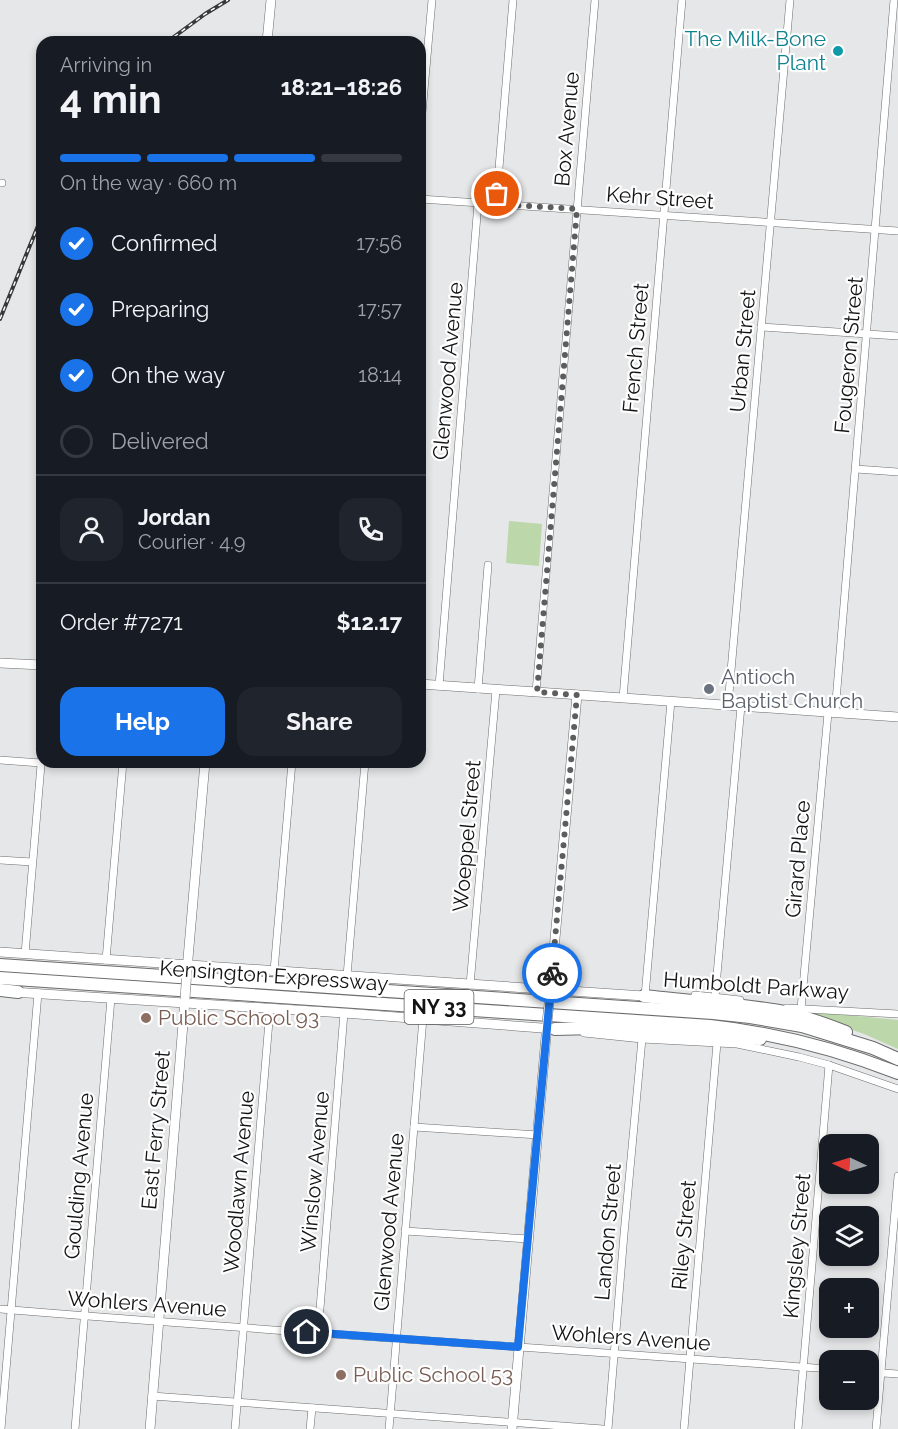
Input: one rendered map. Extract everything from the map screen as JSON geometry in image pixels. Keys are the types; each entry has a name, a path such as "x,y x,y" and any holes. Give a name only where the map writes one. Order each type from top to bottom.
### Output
{"highway":[{"name":"Kensington Expressway","path":"0,964 713,1013 802,1026 873,1048 898,1059"},
{"name":"Kensington Expressway","path":"0,978 710,1026 746,1030 796,1040 844,1053 898,1073"},
{"path":"0,991 18,992"},
{"path":"644,996 789,1013 822,1022 854,1035 873,1048"},
{"path":"550,1027 796,1040"}],"street":[{"path":"268,36 271,0"},
{"path":"426,68 432,0"},
{"path":"496,204 513,0"},
{"name":"Box Avenue","path":"537,692 595,0"},
{"name":"French Street","path":"623,698 682,0"},
{"name":"Urban Street","path":"728,705 790,0"},
{"name":"Fougeron Street","path":"832,713 856,469 875,230 892,67 894,0"},
{"name":"Kehr Street","path":"426,199 898,231"},
{"name":"Glenwood Avenue","path":"439,686 478,203"},
{"path":"761,327 898,336"},
{"path":"856,469 898,472"},
{"path":"478,689 488,565"},
{"path":"0,663 36,665"},
{"path":"426,685 898,717"},
{"name":"Woeppel Street","path":"470,985 496,690"},
{"path":"512,1426 550,1027 550,992 577,695"},
{"path":"644,996 671,701"},
{"path":"715,997 741,706"},
{"name":"Girard Place","path":"801,1009 832,713"},
{"path":"0,760 36,764"},
{"path":"25,954 41,768"},
{"path":"106,960 122,768"},
{"name":"East Ferry Street","path":"150,1429 204,768"},
{"path":"274,971 291,768"},
{"path":"347,976 364,768"},
{"path":"0,860 32,862"},
{"name":"Humboldt Parkway","path":"0,952 187,968 274,971 550,992 644,996 693,995 801,1009 898,1014"},
{"path":"18,992 185,1001 270,1009 550,1027 642,1039 737,1044 829,1065 898,1089"},
{"path":"1,1429 38,993"},
{"name":"Goulding Avenue","path":"75,1429 111,998"},
{"name":"Woodlawn Avenue","path":"235,1429 270,1009"},
{"name":"Winslow Avenue","path":"318,1333 344,1013"},
{"name":"Glenwood Avenue","path":"389,1429 423,1018"},
{"name":"Landon Street","path":"608,1429 642,1039"},
{"name":"Riley Street","path":"684,1429 717,1043"},
{"name":"Kingsley Street","path":"798,1429 829,1065"},
{"path":"414,1126 538,1136"},
{"path":"876,1429 898,1176"},
{"path":"405,1231 529,1239"},
{"name":"Wohlers Avenue","path":"0,1309 819,1368"},
{"path":"881,1373 898,1374"},
{"path":"152,1396 390,1413 512,1426 603,1429"},
{"path":"310,1429 312,1408"}],"green space":[{"path":"509,521 542,524 539,566 506,563"},
{"path":"795,1010 898,1020 898,1049 864,1034"}],"railway":[{"path":"175,36 228,0"},
{"path":"0,319 36,231"}],"way so far":[{"path":"497,194 496,204 577,209 537,692 577,695 552,973"}],"place":[{"name":"The Milk-Bone Plant","path":"838,51"},
{"name":"Antioch Baptist Church","path":"709,689"},
{"name":"Public School 93","path":"146,1018"},
{"name":"Public School 53","path":"341,1375"}],"route":[{"path":"307,1332 518,1347 552,973"}]}
